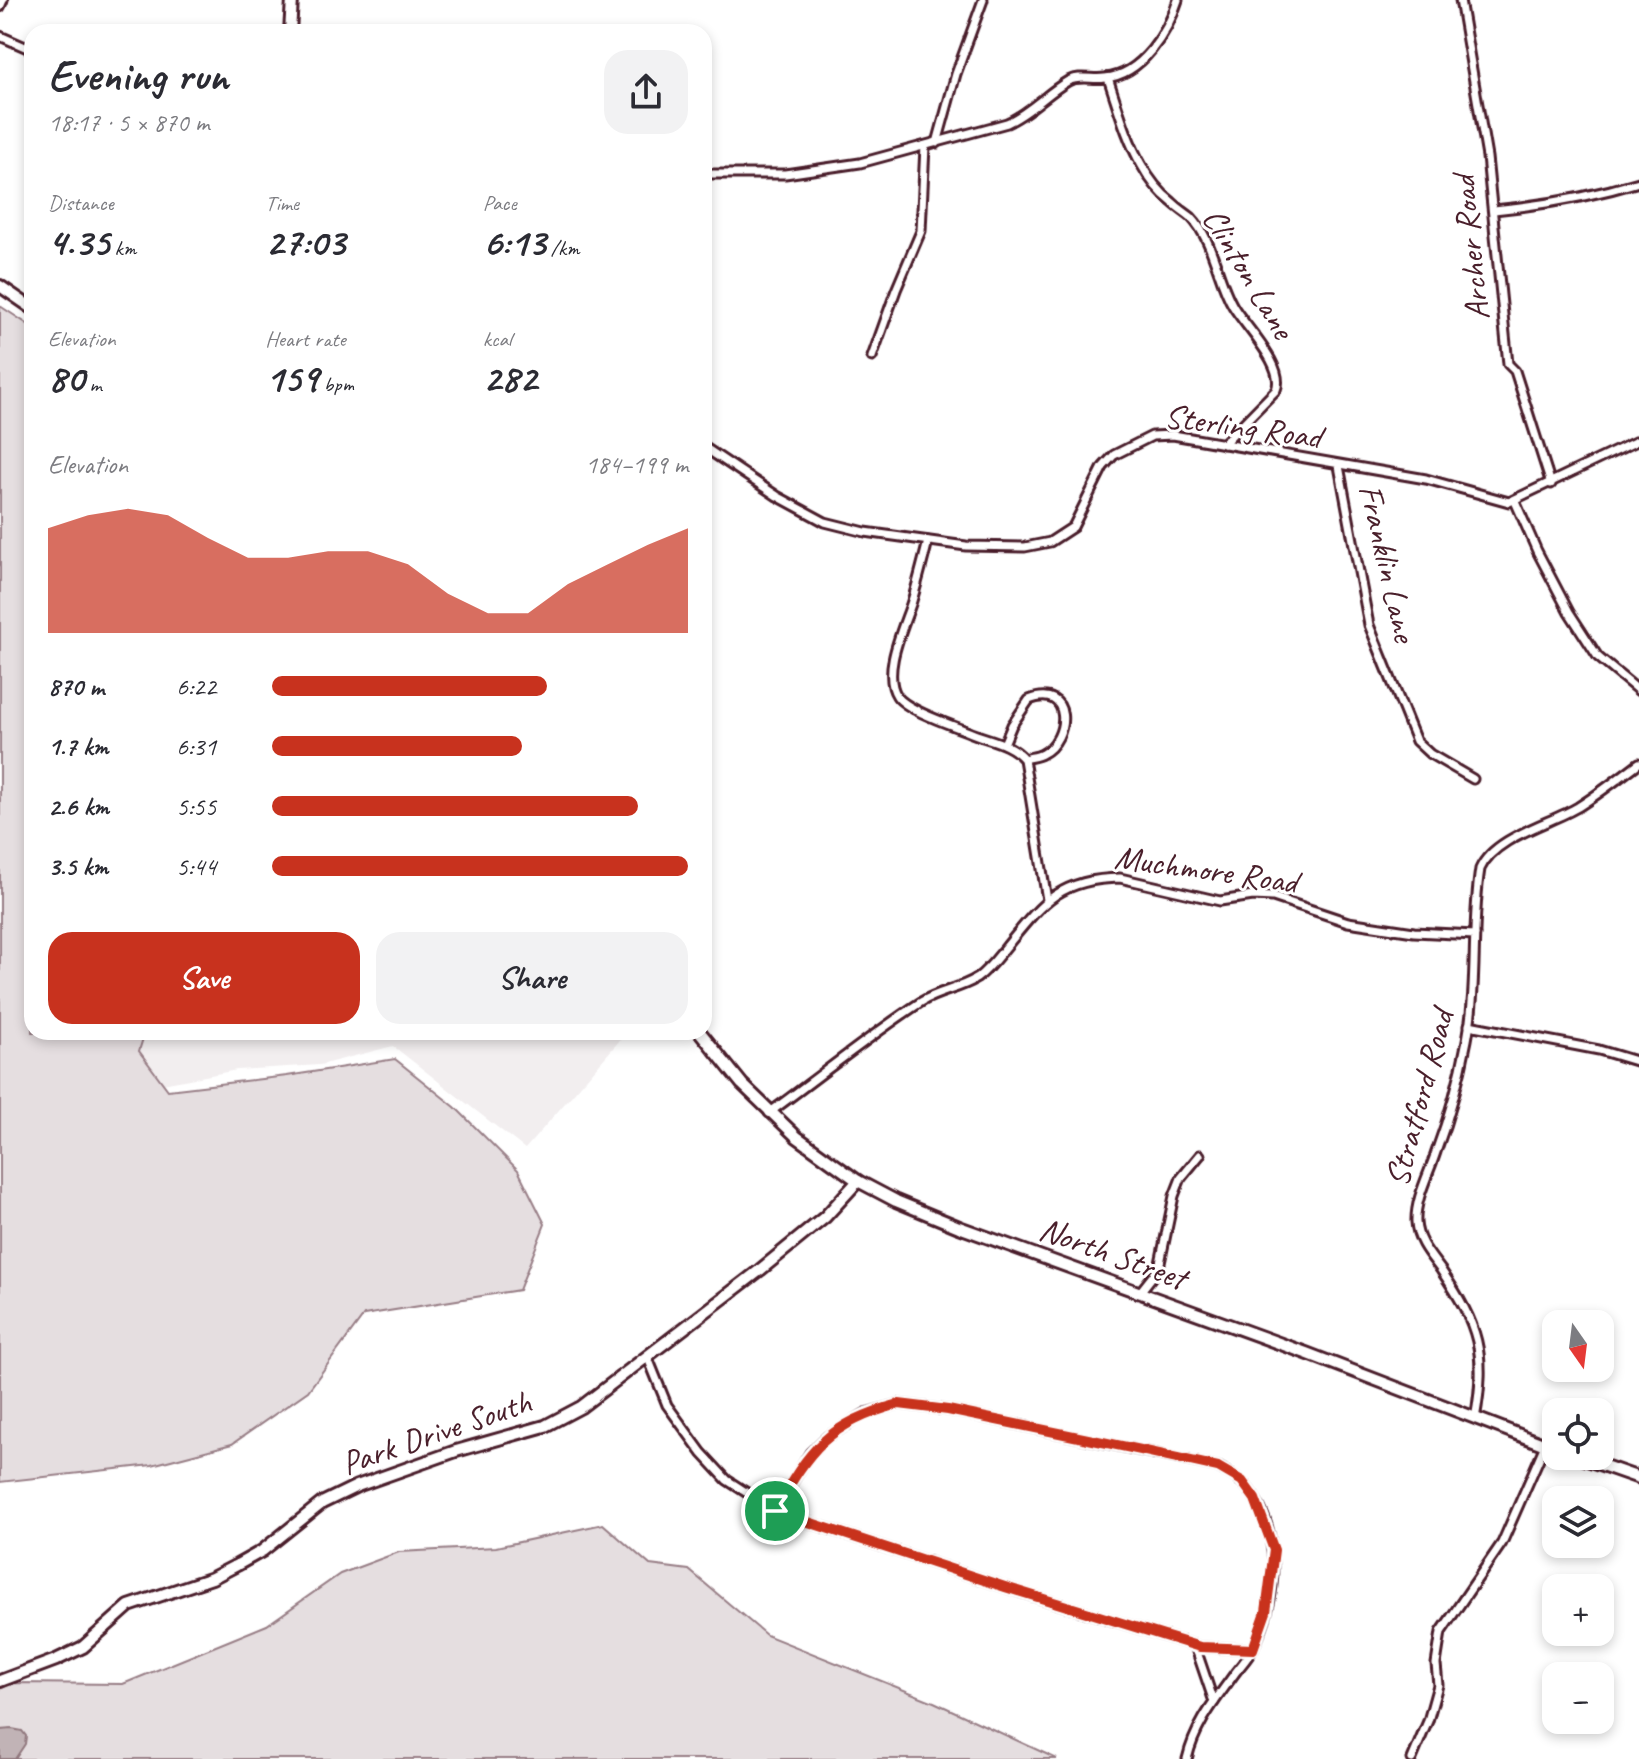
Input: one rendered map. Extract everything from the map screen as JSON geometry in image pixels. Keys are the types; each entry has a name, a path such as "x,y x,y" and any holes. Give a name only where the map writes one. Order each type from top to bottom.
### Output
{"main road":[{"path":"290,24 292,0"},
{"path":"0,286 24,302"},
{"name":"North Street","path":"707,1040 769,1113 797,1137 858,1181 896,1201 1542,1444"},
{"name":"Park Drive South","path":"0,1681 83,1647 129,1606 212,1578 237,1565 262,1551 322,1503 357,1486 456,1451 551,1423 581,1407 648,1358 825,1217 858,1181"},
{"path":"1614,1469 1639,1478"}],"street":[{"path":"0,7 3,0"},
{"path":"937,143 956,74 983,0"},
{"path":"712,174 797,173 860,163 1019,118 1071,79 1108,78 1128,71 1149,54 1178,0"},
{"name":"Archer Road","path":"1460,0 1494,210 1508,364 1515,371 1551,484"},
{"path":"0,36 24,46"},
{"name":"Clinton Lane","path":"1108,78 1138,160 1152,182 1191,218 1203,235 1232,305 1278,374 1276,390 1223,444"},
{"path":"872,357 921,231 925,146"},
{"path":"1494,210 1559,203 1639,182"},
{"name":"Sterling Road","path":"712,452 777,496 825,522 865,532 966,546 1025,547 1050,542 1073,527 1103,467 1125,448 1152,436 1173,435 1426,479 1500,502 1515,501"},
{"path":"1639,440 1515,501 1554,584 1598,657 1639,691"},
{"name":"Franklin Lane","path":"1339,466 1369,625 1416,741 1430,754 1473,779"},
{"path":"928,541 912,604 896,646 893,688 897,696 914,708 1004,744 1024,759 1047,900"},
{"path":"1004,744 1012,725 1029,700 1044,697 1061,704 1060,732 1052,746 1041,755 1024,759"},
{"name":"Stratford Road","path":"1475,1419 1482,1382 1481,1354 1455,1291 1418,1238 1416,1220 1469,1025 1477,891 1485,859 1504,843 1578,807 1639,763"},
{"name":"Muchmore Road","path":"769,1113 925,999 969,983 986,971 1047,900 1066,887 1105,878 1120,878 1220,901 1253,896 1273,897 1348,922 1414,932 1475,935"},
{"path":"1469,1025 1599,1050 1639,1062"},
{"path":"1140,1292 1159,1268 1174,1196 1181,1178 1200,1155"},
{"path":"648,1358 667,1405 702,1453 727,1480 775,1511 1195,1646 1253,1649"},
{"path":"775,1511 810,1453 827,1437 866,1413 899,1404 948,1410 1218,1467 1242,1481 1255,1499 1274,1550 1266,1612 1253,1649 1195,1733 1187,1759"},
{"path":"1412,1759 1428,1721 1438,1685 1436,1664 1441,1632 1502,1543 1542,1452"},
{"path":"1195,1646 1214,1702"}],"shaded area":[{"path":"0,306 24,322 24,1040 142,1040 139,1051 168,1090 395,1059 455,1107 518,1170 545,1224 519,1290 364,1315 308,1391 232,1444 152,1465 0,1482"},
{"path":"33,1040 620,1040 525,1149 393,1046 320,1065 237,1070 40,1107"},
{"path":"603,1524 650,1565 689,1570 766,1635 934,1702 1057,1759 0,1759 0,1689 12,1683 123,1684 267,1625 340,1574 399,1552 496,1547"},
{"path":"0,1730 22,1731 26,1736 25,1744 15,1759 0,1759"}],"route":[{"path":"899,1404 948,1410 1218,1467 1242,1481 1255,1499 1274,1550 1266,1612 1253,1649 1200,1647 1020,1592 775,1511 810,1453 843,1425 866,1413 899,1404"}]}
